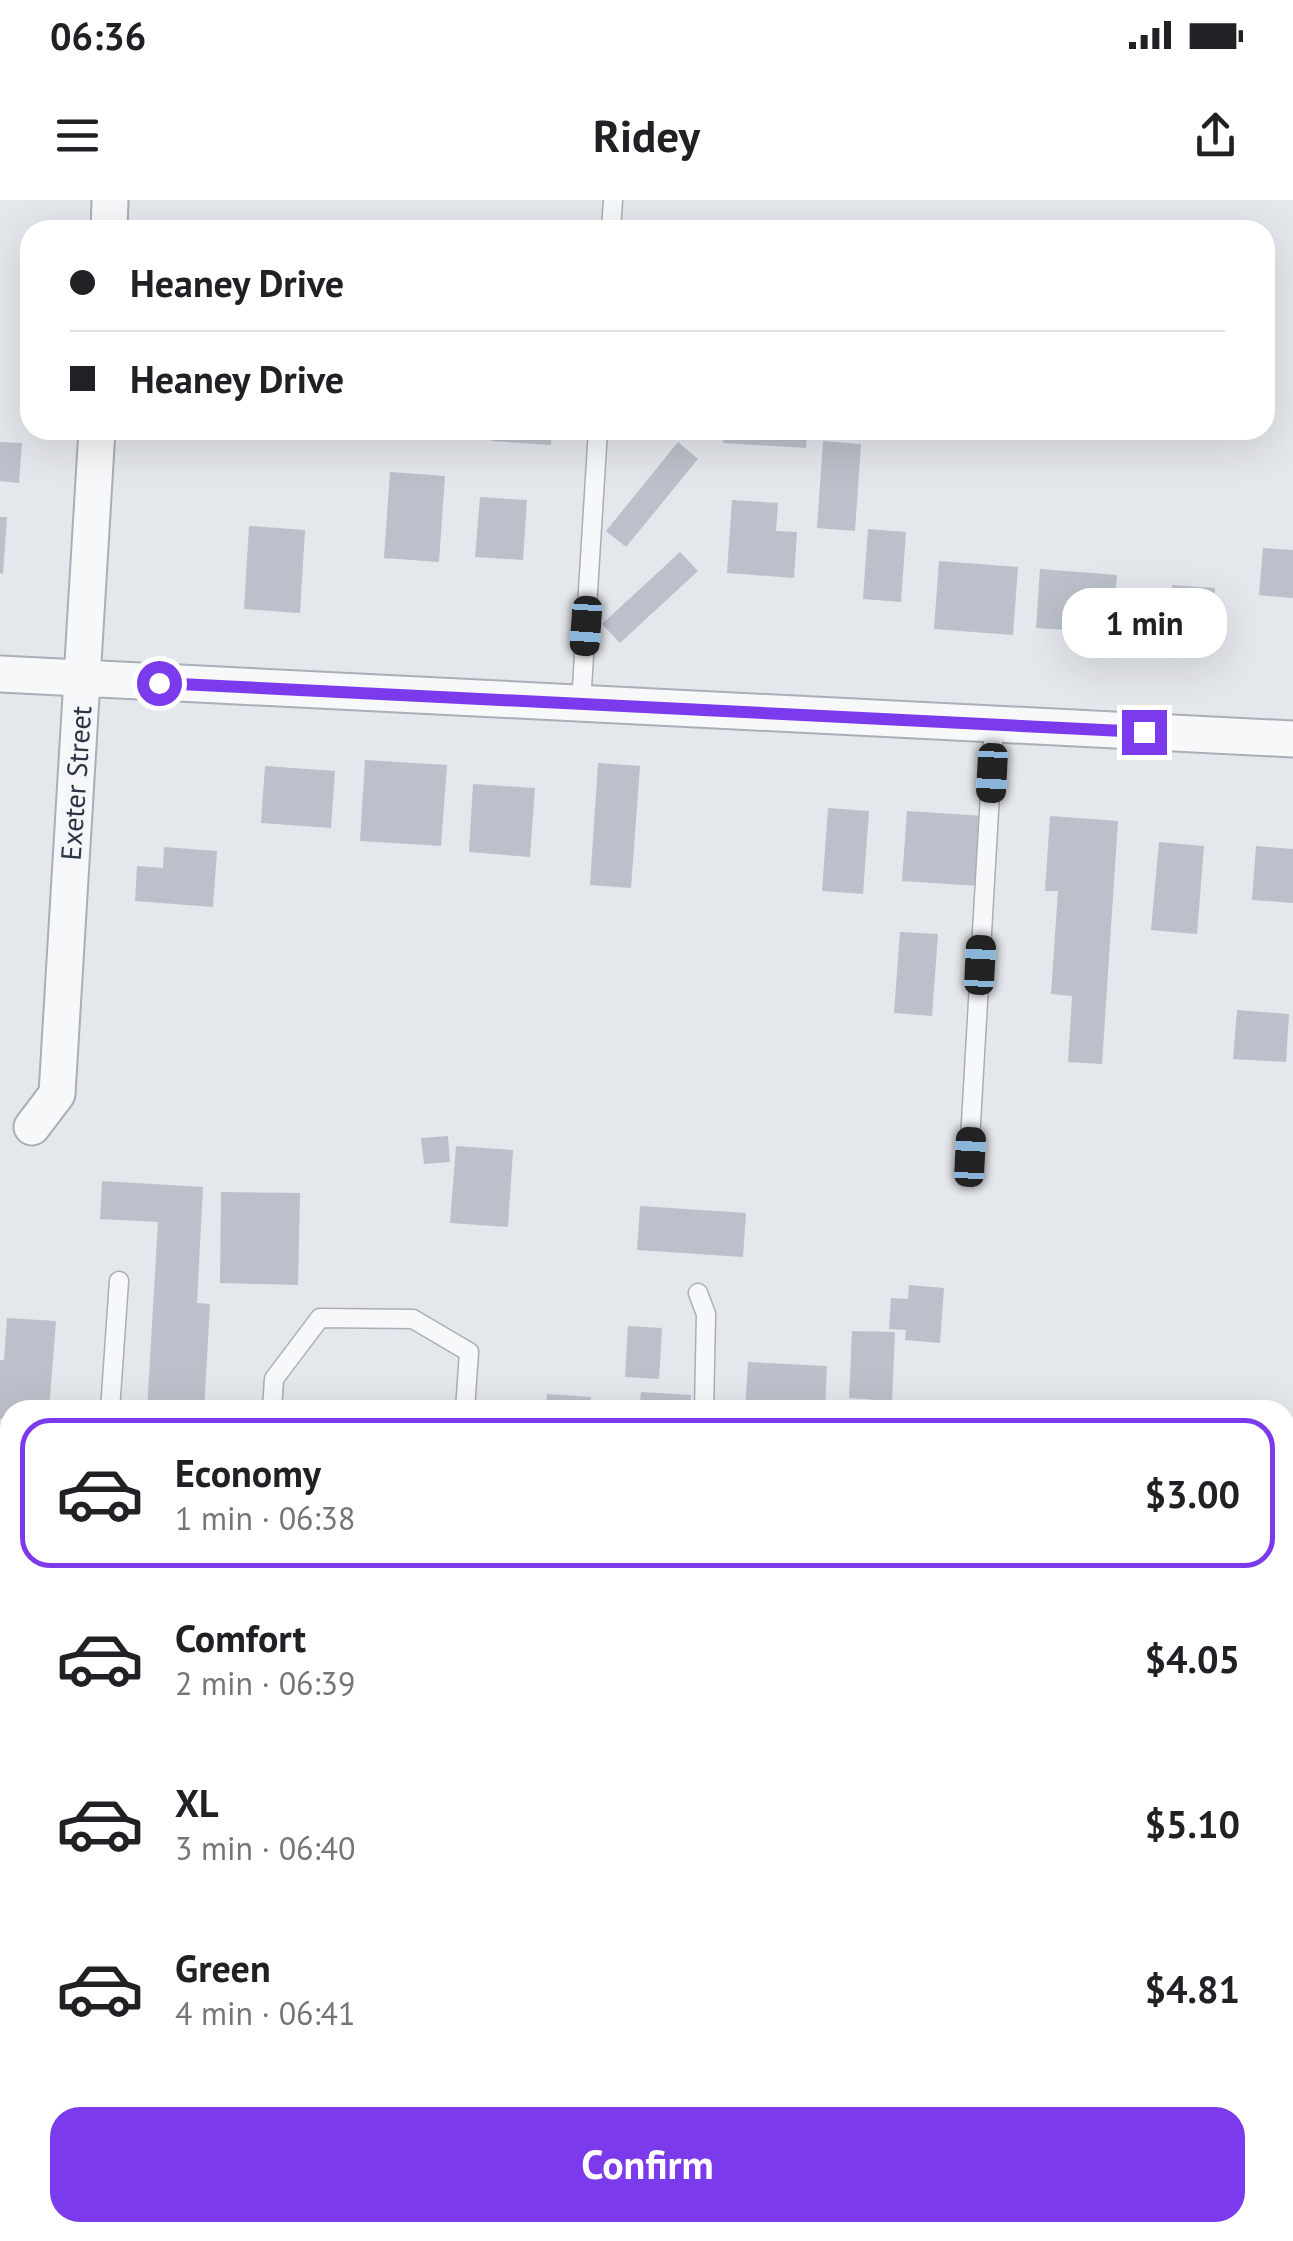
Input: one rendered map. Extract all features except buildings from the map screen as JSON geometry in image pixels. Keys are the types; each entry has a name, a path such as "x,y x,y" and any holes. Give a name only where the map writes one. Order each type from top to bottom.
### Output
{"street":[{"name":"Exeter Street","path":"32,1127 57,1094 96,440"},
{"path":"0,674 1293,739"}],"lane":[{"path":"581,704 597,440"},
{"path":"970,1157 994,724"},
{"path":"111,1400 119,1282"},
{"path":"698,1294 706,1314 704,1400"},
{"path":"273,1400 274,1379 320,1318 413,1319 469,1352 466,1400"}],"route":[{"path":"159,683 1144,732"}]}
